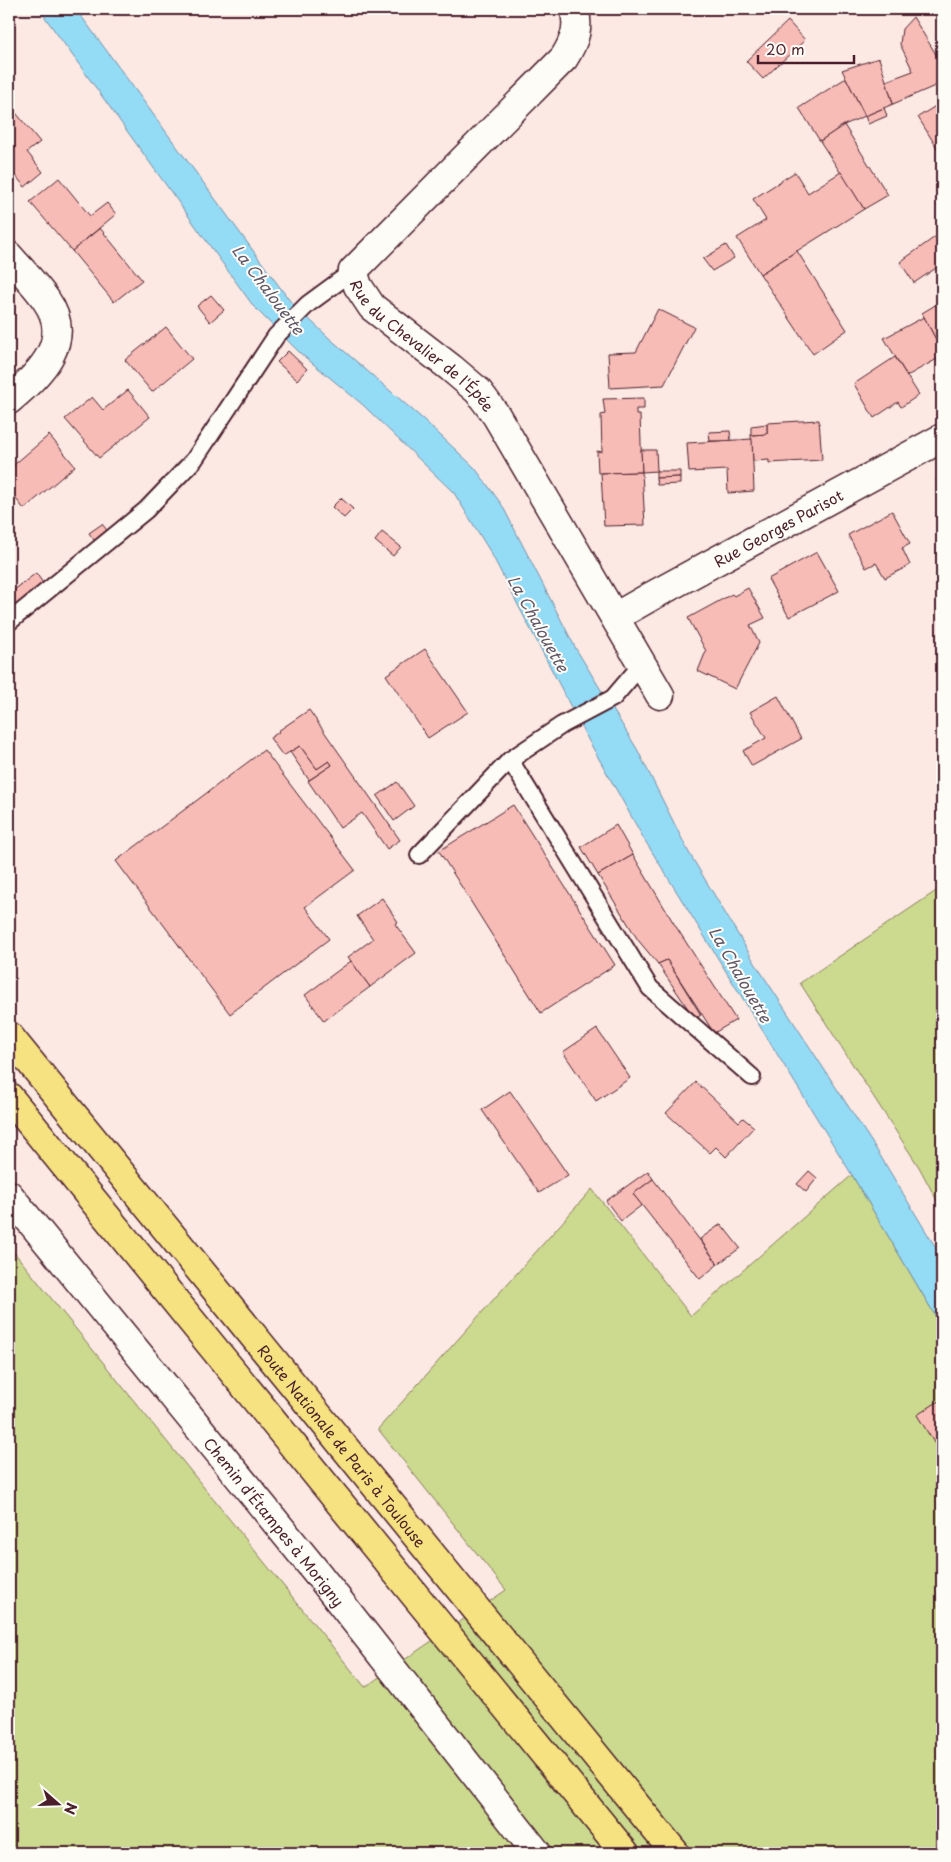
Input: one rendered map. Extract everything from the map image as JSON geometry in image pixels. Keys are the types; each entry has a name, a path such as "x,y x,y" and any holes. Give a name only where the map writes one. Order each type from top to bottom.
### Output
{"main road":[{"name":"Route Nationale de Paris à Toulouse","path":"9,1036 675,1853"},
{"path":"9,1096 625,1853"}],"street":[{"name":"Rue du Chevalier de l'Épée","path":"574,9 577,28 572,45 564,58 353,271 358,286 372,306 451,368 478,392 496,415 660,695"},
{"path":"9,256 47,301 56,322 56,343 48,361 30,382 9,400"},
{"name":"Rue Georges Parisot","path":"615,618 658,592 942,438"},
{"name":"Chemin d'Étampes à Morigny","path":"9,1195 318,1574 537,1853"}],"lane":[{"path":"9,622 146,510 194,460 276,336 308,304 353,271"},
{"path":"419,855 510,760 562,725 613,698 642,664"},
{"path":"510,760 650,988 752,1077"}],"green space":[{"path":"942,887 942,1210 919,1167 800,983"},
{"path":"852,1175 942,1327 942,1853 9,1853 9,1246 365,1687 506,1590 378,1429 592,1189 691,1316"}],"water":[{"name":"La Chalouette","path":"39,9 76,9 290,301 475,468 502,505 576,649 637,749 688,851 755,963 878,1152 942,1258 942,1327 852,1175 644,839 585,734 491,553 454,493 363,405 300,353 254,307"}],"building":[{"path":"913,17 942,64 942,83 893,104 886,81 913,71 900,44 902,29"},
{"path":"788,21 805,40 763,79 746,61"},
{"path":"879,58 893,104 865,116 842,70"},
{"path":"846,78 865,116 844,125 820,141 799,108"},
{"path":"9,84 17,94 9,100"},
{"path":"942,102 942,156 918,117"},
{"path":"884,108 887,116 868,124 865,116"},
{"path":"16,113 40,142 27,152 43,172 25,187 9,168 9,118"},
{"path":"844,125 888,195 864,209 820,141"},
{"path":"795,172 808,193 841,172 864,209 760,274 737,238 766,220 753,199"},
{"path":"59,178 90,216 107,203 116,214 72,251 30,202"},
{"path":"942,203 942,211 941,212 937,206"},
{"path":"100,228 142,280 114,302 72,251"},
{"path":"942,232 942,264 914,283 900,262"},
{"path":"726,245 734,258 712,271 703,259"},
{"path":"797,251 847,330 813,354 760,274"},
{"path":"211,295 224,310 210,322 197,306"},
{"path":"942,301 942,351 922,313"},
{"path":"658,309 694,327 664,385 610,388 608,353 636,352"},
{"path":"924,317 942,351 942,364 940,365 937,359 907,376 884,338"},
{"path":"166,327 192,359 152,392 125,360"},
{"path":"288,351 307,369 297,380 277,362"},
{"path":"895,357 919,395 901,407 898,402 874,418 854,384"},
{"path":"128,390 150,417 99,458 65,419 92,397 103,410"},
{"path":"644,398 644,409 636,409 636,415 640,415 642,472 598,473 597,451 602,452 601,415 605,414 603,399"},
{"path":"819,420 822,460 769,463 769,460 753,461 751,435 767,434 767,423"},
{"path":"767,424 767,434 751,435 751,426"},
{"path":"730,431 731,441 710,441 709,432"},
{"path":"49,435 75,466 24,509 9,490 9,469"},
{"path":"752,439 754,491 728,493 727,470 689,472 687,443"},
{"path":"641,450 656,450 657,471 642,472"},
{"path":"656,471 680,471 680,477 656,478"},
{"path":"642,472 645,525 604,526 601,473"},
{"path":"942,476 942,491 936,480"},
{"path":"680,477 680,484 657,485 656,478"},
{"path":"341,498 353,509 344,518 332,507"},
{"path":"892,511 910,544 902,548 910,565 885,578 876,563 866,568 848,535"},
{"path":"102,524 110,534 97,544 89,533"},
{"path":"382,532 401,547 393,556 375,541"},
{"path":"817,552 839,591 789,617 768,579"},
{"path":"36,573 45,586 16,608 9,599 9,594"},
{"path":"748,588 765,618 750,625 759,643 735,689 698,671 706,651 688,618 732,594 734,596"},
{"path":"425,649 468,712 428,738 386,675"},
{"path":"778,696 801,739 752,766 743,751 766,738 750,712"},
{"path":"309,710 400,840 387,849 362,813 340,828 308,781 332,765 329,761 317,769 300,746 283,756 270,738"},
{"path":"300,746 317,769 329,761 332,765 309,780 290,752"},
{"path":"264,750 355,870 305,907 329,939 230,1014 116,861"},
{"path":"397,782 414,806 394,821 377,796"},
{"path":"513,805 615,965 541,1013 439,851"},
{"path":"616,825 633,855 598,875 581,847"},
{"path":"633,855 673,922 736,1020 714,1033 667,960 658,964 638,940 598,875"},
{"path":"382,898 398,922 395,924 416,953 370,987 348,957 373,939 357,916"},
{"path":"667,960 701,1015 695,1019 658,964"},
{"path":"351,961 370,987 324,1021 305,995"},
{"path":"597,1029 630,1078 596,1101 563,1052"},
{"path":"696,1082 739,1122 743,1118 754,1127 726,1157 716,1147 710,1153 666,1113"},
{"path":"510,1091 568,1175 539,1193 482,1110"},
{"path":"648,1171 653,1179 633,1194 642,1205 621,1221 606,1201"},
{"path":"809,1171 817,1178 806,1192 797,1184"},
{"path":"653,1179 718,1264 700,1279 633,1194"},
{"path":"721,1224 740,1248 718,1264 700,1239"},
{"path":"939,1401 942,1405 942,1446 938,1449 917,1415"}]}
